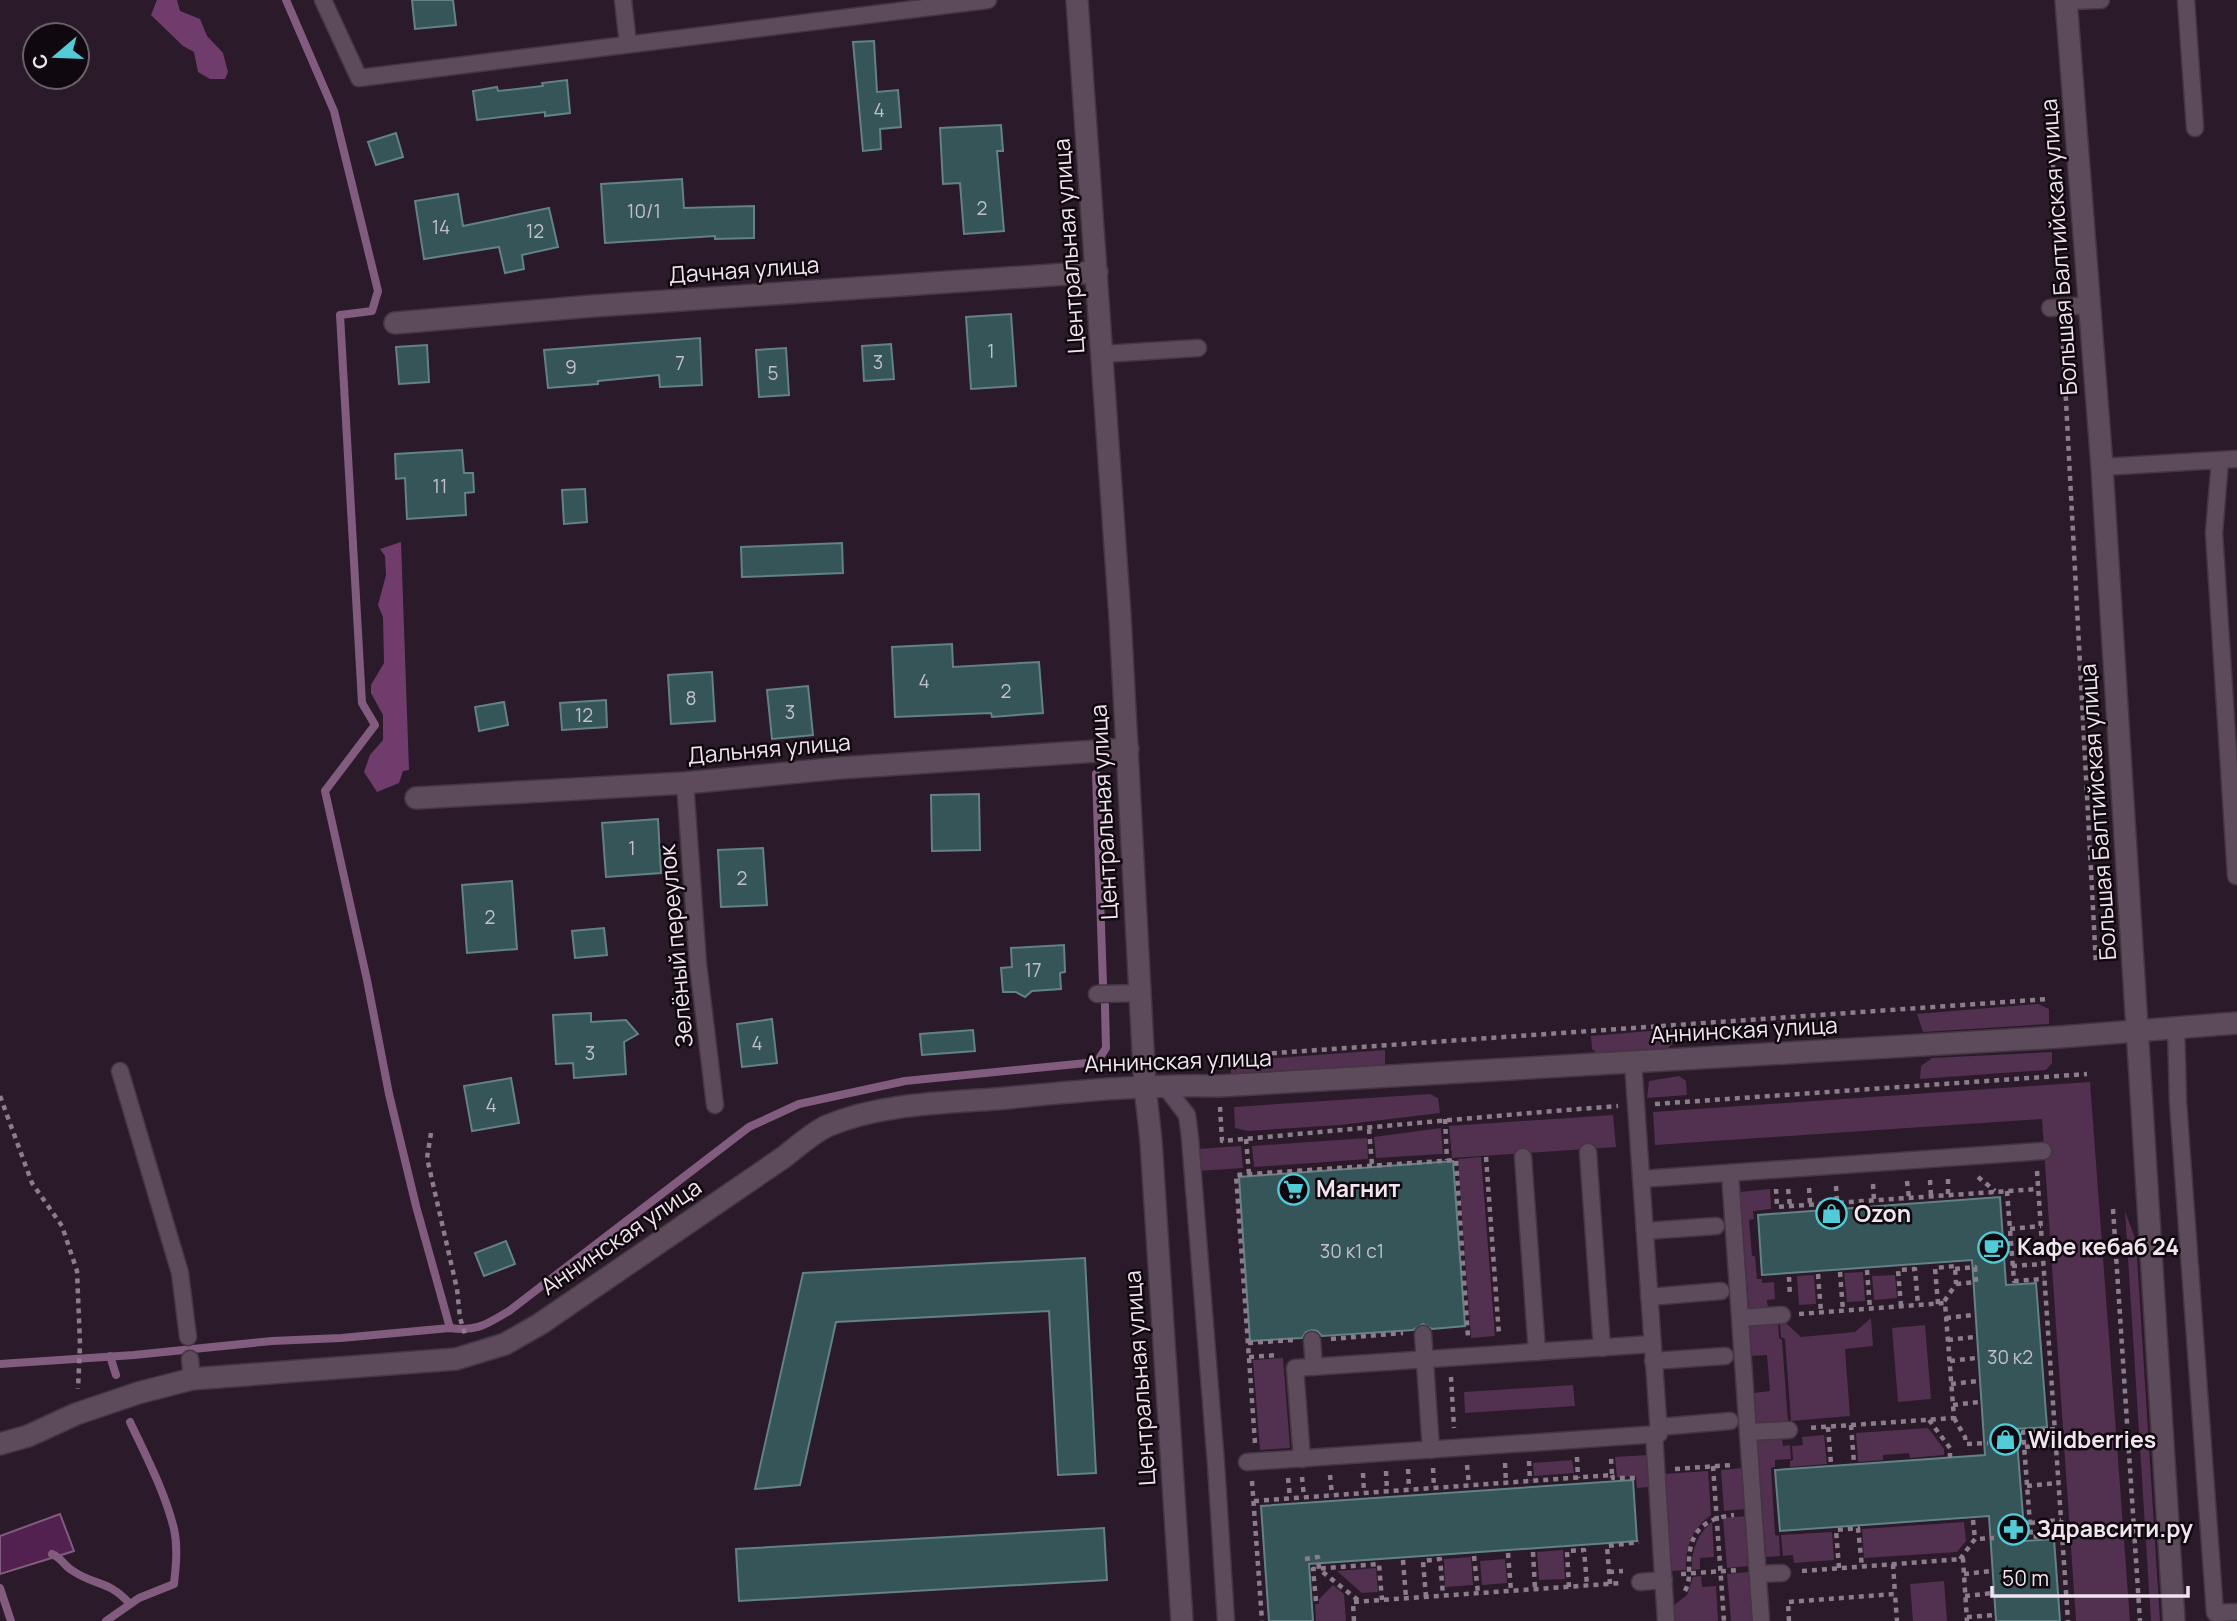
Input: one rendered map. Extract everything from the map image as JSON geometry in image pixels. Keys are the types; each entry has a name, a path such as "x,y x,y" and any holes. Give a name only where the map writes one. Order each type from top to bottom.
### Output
{"street":[{"name":"Центральная улица","path":"1077,0 1103,354 1128,749 1140,993 1155,1086 1152,1154 1182,1621"},
{"name":"Большая Балтийская улица","path":"2066,1 2102,467 2175,1621"},
{"name":"Дачная улица","path":"395,323 593,306 1097,272"},
{"name":"Дальняя улица","path":"416,798 685,783 840,768 1128,749"},
{"name":"Аннинская улица","path":"0,1444 27,1436 76,1413 138,1393 191,1369 456,1359 505,1344 540,1324 762,1172 807,1138 827,1126 877,1111 951,1102 1155,1086 1219,1086 1633,1062 2237,1023"}],"lane":[{"path":"323,0 359,78 988,0"},
{"path":"623,0 628,44"},
{"path":"2066,1 2101,0"},
{"path":"2186,0 2195,128"},
{"path":"2056,313 2089,305"},
{"path":"1103,354 1198,348"},
{"path":"2102,467 2237,459"},
{"path":"2220,460 2214,533 2236,876"},
{"name":"Зелёный переулок","path":"685,783 698,964 715,1105"},
{"path":"1097,995 1140,993"},
{"path":"2176,1027 2178,1102 2215,1617 2237,1612"},
{"path":"1633,1062 1654,1361 1656,1471 1666,1613"},
{"path":"120,1071 180,1273 188,1337"},
{"path":"1155,1086 1187,1115 1226,1621"},
{"path":"1641,1179 2039,1151"},
{"path":"1588,1152 1602,1348"},
{"path":"1523,1157 1536,1352"},
{"path":"1731,1173 1761,1621"},
{"path":"1645,1231 1716,1226"},
{"path":"1649,1297 1721,1292"},
{"path":"1741,1318 1782,1315"},
{"path":"1423,1334 1432,1457"},
{"path":"1307,1340 1314,1367"},
{"path":"1302,1466 1295,1368 1652,1344"},
{"path":"1654,1361 1725,1356"},
{"path":"1251,1463 1302,1466 1432,1457 1456,1448 1730,1421"},
{"path":"1748,1432 1789,1430"},
{"path":"1758,1568 1783,1573"},
{"path":"1640,1582 1663,1574"}],"path":[{"path":"2056,313 2096,965"},
{"path":"1218,1057 2048,999"},
{"path":"0,1096 32,1183 62,1227 77,1271 79,1368"},
{"path":"1445,1119 1447,1160"},
{"path":"1369,1129 1372,1165"},
{"path":"430,1133 427,1158 466,1336"},
{"path":"1246,1139 1249,1174"},
{"path":"2039,1151 2040,1226 2068,1621"},
{"path":"1486,1157 1499,1339 1489,1340"},
{"path":"1262,1621 1251,1463 1249,1357 1236,1175 1456,1160 1469,1341 1448,1343 1456,1448"},
{"path":"1774,1170 1777,1207 2038,1189"},
{"path":"1948,1173 1948,1195"},
{"path":"1930,1174 1931,1196"},
{"path":"1907,1176 1909,1198"},
{"path":"1873,1179 1874,1200"},
{"path":"1836,1181 1838,1202"},
{"path":"1809,1183 1810,1204"},
{"path":"1788,1184 1790,1206"},
{"path":"2007,1191 2014,1281 2044,1279"},
{"path":"2113,1209 2140,1621"},
{"path":"2010,1229 2040,1226"},
{"path":"2012,1266 2043,1264"},
{"path":"1955,1266 1956,1284 1941,1304 1935,1268 1955,1266"},
{"path":"1955,1269 1975,1267 1976,1282 1956,1284"},
{"path":"1901,1306 1898,1270 1915,1269 1917,1305"},
{"path":"1867,1270 1870,1309"},
{"path":"1840,1272 1843,1311"},
{"path":"1818,1274 1821,1312"},
{"path":"1782,1315 1945,1303 1954,1418 1966,1444 1988,1443"},
{"path":"1946,1318 1973,1315"},
{"path":"1948,1340 1974,1338"},
{"path":"1248,1343 1307,1340"},
{"path":"1249,1357 1291,1354"},
{"path":"1950,1361 1976,1359"},
{"path":"1951,1384 1978,1381"},
{"path":"1953,1405 1979,1402"},
{"path":"1789,1430 1954,1418"},
{"path":"1929,1420 1950,1448 1950,1458"},
{"path":"1851,1425 1854,1463"},
{"path":"1828,1427 1831,1464"},
{"path":"2055,1430 2024,1432 2030,1523 2031,1537 2062,1535"},
{"path":"2025,1447 2056,1444"},
{"path":"1611,1453 1612,1475"},
{"path":"1577,1455 1578,1478"},
{"path":"1432,1457 1434,1488"},
{"path":"1528,1458 1530,1481"},
{"path":"1505,1460 1506,1483"},
{"path":"1467,1463 1469,1485"},
{"path":"1656,1471 1750,1463"},
{"path":"1302,1466 1304,1497"},
{"path":"1713,1466 1724,1621"},
{"path":"1408,1467 1409,1489"},
{"path":"1386,1468 1387,1491"},
{"path":"1362,1470 1364,1493"},
{"path":"1330,1472 1332,1495"},
{"path":"1288,1475 1290,1498"},
{"path":"1254,1501 1612,1475 1613,1478 1635,1476 1636,1485"},
{"path":"2028,1486 2058,1483"},
{"path":"1666,1613 1688,1585 1689,1560 1694,1538 1706,1523 1717,1517 1754,1513"},
{"path":"1959,1559 1975,1539 1973,1520"},
{"path":"2030,1523 2061,1520"},
{"path":"1839,1568 1836,1530 1858,1528 1861,1567"},
{"path":"1610,1584 1607,1546 1639,1544 1639,1536"},
{"path":"1975,1539 1994,1538"},
{"path":"1569,1587 1567,1551 1584,1549 1587,1586"},
{"path":"1533,1552 1535,1589"},
{"path":"1508,1553 1511,1591"},
{"path":"1475,1556 1478,1593"},
{"path":"1305,1559 1318,1557 1319,1569 1359,1601"},
{"path":"1426,1597 1423,1561 1440,1559 1443,1595"},
{"path":"1783,1573 1963,1559 1967,1619 1994,1615"},
{"path":"1403,1560 1406,1598"},
{"path":"1315,1601 1313,1569 1379,1564 1382,1600"},
{"path":"1893,1564 1897,1621"},
{"path":"1663,1574 1758,1568"},
{"path":"1609,1572 1622,1571"},
{"path":"1964,1574 1991,1572"},
{"path":"1354,1621 1353,1602 1359,1601 1640,1582"},
{"path":"1965,1595 1993,1593"},
{"path":"1789,1621 1788,1602 1895,1594"}],"shaded area":[{"path":"157,0 177,0 180,11 200,19 207,36 223,53 228,72 225,79 210,79 198,72 194,52 183,46 151,15"},
{"path":"401,542 409,770 403,771 399,783 377,792 364,772 370,755 383,740 383,715 371,693 371,685 384,663 383,617 378,605 386,575 385,556 380,549"},
{"path":"2038,1004 2049,1009 2049,1024 1923,1032 1917,1014"},
{"path":"1673,1029 1672,1044 1667,1049 1597,1053 1592,1049 1591,1036"},
{"path":"1385,1050 1385,1065 1381,1068 1231,1079 1231,1066 1235,1061"},
{"path":"2052,1052 2052,1063 2046,1070 1920,1079 1921,1066 1932,1058"},
{"path":"1679,1076 1686,1081 1687,1095 1647,1098 1649,1081"},
{"path":"2090,1082 2130,1621 2076,1621 2042,1119 1655,1145 1653,1112"},
{"path":"1430,1094 1438,1098 1440,1113 1340,1125 1248,1131 1235,1128 1234,1107"},
{"path":"1613,1115 1616,1147 1452,1158 1449,1126"},
{"path":"1441,1128 1443,1154 1376,1158 1374,1137"},
{"path":"1367,1138 1368,1159 1254,1167 1252,1146"},
{"path":"1241,1146 1243,1168 1198,1171 1197,1149"},
{"path":"1481,1157 1495,1336 1471,1338 1458,1159"},
{"path":"1770,1189 1771,1209 1753,1211 1754,1219 1749,1220 1757,1279 1762,1279 1762,1283 1774,1282 1775,1299 1767,1300 1768,1308 1749,1309 1740,1192"},
{"path":"2125,1211 2136,1241 2160,1621 2151,1621"},
{"path":"1863,1272 1865,1301 1847,1302 1844,1273"},
{"path":"1814,1275 1816,1304 1799,1305 1797,1276"},
{"path":"1895,1275 1897,1298 1874,1300 1872,1276"},
{"path":"1871,1318 1873,1346 1845,1349 1850,1416 1791,1421 1785,1339 1781,1337 1780,1323 1786,1323 1801,1337 1855,1332"},
{"path":"1778,1323 1779,1338 1782,1340 1788,1422 1756,1423 1753,1393 1770,1391 1767,1355 1751,1356 1749,1325"},
{"path":"1925,1325 1931,1399 1898,1402 1892,1328"},
{"path":"1283,1358 1290,1448 1260,1450 1253,1360"},
{"path":"1573,1385 1575,1406 1465,1413 1464,1392"},
{"path":"1928,1428 1944,1449 1944,1455 1910,1458 1909,1453 1883,1455 1883,1460 1858,1462 1856,1433"},
{"path":"1824,1435 1827,1464 1790,1467 1790,1461 1793,1460 1792,1446 1803,1445 1802,1437"},
{"path":"1782,1438 1783,1446 1790,1445 1791,1459 1775,1460 1775,1467 1771,1468 1775,1535 1779,1536 1780,1556 1766,1557 1757,1439"},
{"path":"1647,1455 1649,1487 1637,1488 1636,1476 1617,1477 1615,1457"},
{"path":"1572,1460 1574,1473 1534,1476 1533,1463"},
{"path":"1743,1468 1746,1509 1724,1511 1721,1470"},
{"path":"1708,1471 1711,1515 1694,1532 1687,1553 1686,1570 1671,1571 1664,1474"},
{"path":"60,1514 74,1551 0,1574 0,1536"},
{"path":"1746,1516 1750,1566 1727,1568 1723,1518"},
{"path":"1712,1522 1714,1557 1700,1558 1700,1569 1692,1570 1696,1543"},
{"path":"1964,1522 1966,1541 1957,1552 1864,1558 1862,1529"},
{"path":"1832,1532 1834,1560 1794,1563 1793,1555 1783,1556 1781,1535"},
{"path":"1563,1550 1565,1579 1539,1580 1537,1552"},
{"path":"1471,1557 1473,1585 1445,1587 1444,1559"},
{"path":"1505,1559 1507,1583 1482,1585 1480,1561"},
{"path":"1376,1568 1378,1592 1362,1593 1337,1571"},
{"path":"1749,1572 1753,1621 1731,1621 1727,1574"},
{"path":"1701,1576 1702,1587 1716,1586 1718,1621 1674,1621 1673,1606 1687,1595 1693,1577"},
{"path":"1944,1581 1947,1621 1913,1621 1910,1584"},
{"path":"1333,1585 1344,1594 1346,1621 1316,1621 1315,1604 1319,1604 1319,1599"}],"building":[{"path":"412,0 453,0 456,25 415,29"},
{"path":"874,41 877,92 898,90 901,127 880,129 881,149 863,151 853,42"},
{"path":"567,80 570,113 545,116 545,112 477,120 473,91 497,87 498,91 543,86 542,83"},
{"path":"1001,125 1003,151 997,151 1004,231 964,234 960,183 943,184 940,128"},
{"path":"396,133 403,157 376,165 368,142"},
{"path":"682,179 684,208 754,206 754,238 715,239 715,236 605,243 601,184"},
{"path":"458,194 463,226 549,208 558,247 522,255 524,269 505,273 499,247 424,259 415,201"},
{"path":"1011,314 1016,386 971,389 966,317"},
{"path":"700,338 702,385 660,387 659,375 548,388 544,350"},
{"path":"891,344 894,379 864,381 862,346"},
{"path":"427,345 429,382 399,384 396,347"},
{"path":"786,348 789,395 759,397 756,350"},
{"path":"462,450 464,473 473,473 474,492 465,493 466,515 407,519 405,478 396,479 395,454"},
{"path":"585,489 587,522 564,524 562,490"},
{"path":"842,543 843,573 742,577 741,547"},
{"path":"952,644 953,667 1039,662 1043,713 992,717 991,713 895,717 892,647"},
{"path":"712,672 715,721 671,724 668,675"},
{"path":"808,686 813,735 772,739 767,690"},
{"path":"606,700 607,727 562,730 560,703"},
{"path":"504,702 508,725 479,731 475,707"},
{"path":"979,794 980,850 932,851 931,795"},
{"path":"658,819 661,873 606,877 602,823"},
{"path":"763,848 767,905 721,907 718,850"},
{"path":"512,881 517,949 467,953 462,885"},
{"path":"604,928 607,955 575,958 572,931"},
{"path":"1064,945 1065,972 1060,973 1061,989 1032,991 1025,997 1016,992 1003,992 1001,968 1012,967 1011,948"},
{"path":"591,1013 591,1022 626,1020 638,1034 624,1042 626,1074 574,1078 573,1063 556,1064 553,1015"},
{"path":"772,1019 777,1063 742,1067 737,1024"},
{"path":"973,1030 975,1051 922,1055 920,1034"},
{"path":"511,1078 519,1123 472,1131 464,1086"},
{"path":"1453,1161 1465,1326 1432,1329 1423,1324 1413,1330 1322,1336 1312,1330 1306,1332 1302,1338 1250,1341 1239,1177"},
{"path":"2000,1197 2006,1285 2036,1283 2047,1427 2016,1429 2025,1541 2054,1539 2060,1621 1996,1621 1989,1516 1780,1531 1775,1470 1985,1455 1972,1260 1762,1275 1758,1215"},
{"path":"506,1241 515,1264 484,1276 475,1253"},
{"path":"1085,1258 1096,1473 1058,1475 1049,1311 836,1322 800,1485 755,1489 803,1273"},
{"path":"1633,1480 1637,1541 1309,1564 1313,1621 1269,1621 1261,1506"},
{"path":"1104,1528 1107,1580 739,1601 736,1549"}],"waterway":[{"path":"286,0 334,111 378,291 372,311 340,315 362,703 375,725 325,791 389,1094 416,1206 450,1328"},
{"path":"1096,774 1103,986"},
{"path":"0,1364 481,1326 509,1311 749,1127 799,1104 905,1081 1097,1062 1106,1048 1105,1005"},
{"path":"110,1356 116,1375"},
{"path":"106,1621 139,1598 174,1584 174,1529 149,1461 130,1422"},
{"path":"52,1554 81,1576 109,1587 130,1604"},
{"path":"0,1588 11,1621"}],"place":[{"name":"Магнит","path":"1293,1189"},
{"name":"Ozon","path":"1831,1214"},
{"name":"Кафе кебаб 24","path":"1994,1247"},
{"name":"Wildberries","path":"2005,1440"},
{"name":"Здравсити.ру","path":"2013,1529"}]}
